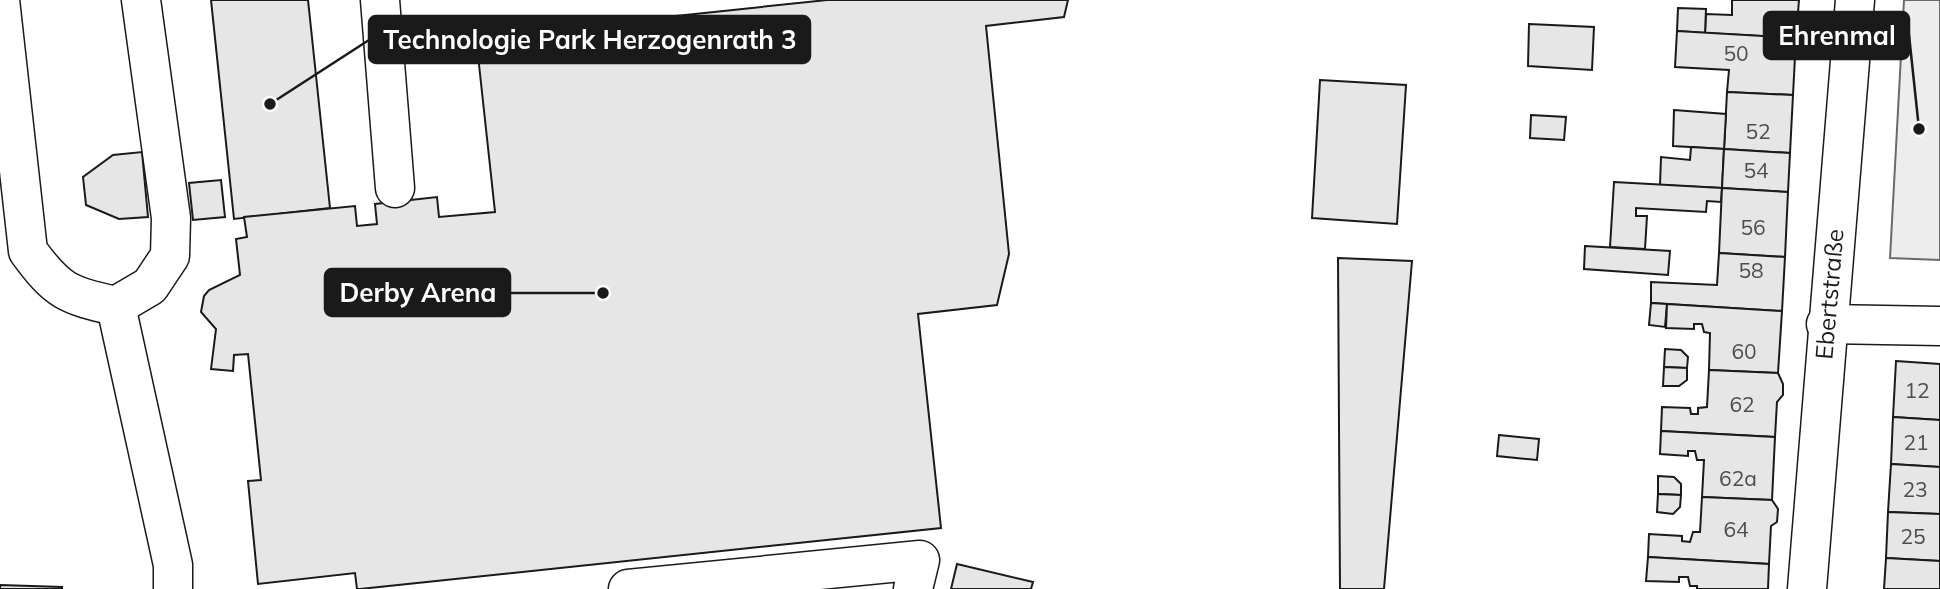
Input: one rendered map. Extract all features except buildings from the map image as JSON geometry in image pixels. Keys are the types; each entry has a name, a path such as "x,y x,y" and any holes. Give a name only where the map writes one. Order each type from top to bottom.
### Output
{"street":[{"path":"0,0 28,251 51,282 83,298 116,306 150,286 170,257 171,218 141,0"},
{"path":"380,0 395,188"},
{"name":"Ebertstraße","path":"1807,589 1826,324 1855,0"},
{"path":"116,306 173,565 173,589"},
{"path":"1826,324 1940,326"},
{"path":"628,589 920,560 913,589"}],"shaded area":[{"path":"1904,0 1940,0 1940,260 1890,258"}],"place":[{"name":"Technologie Park Herzogenrath 3","path":"270,104"},
{"name":"Ehrenmal","path":"1919,129"},
{"name":"Derby Arena","path":"603,293"}]}
